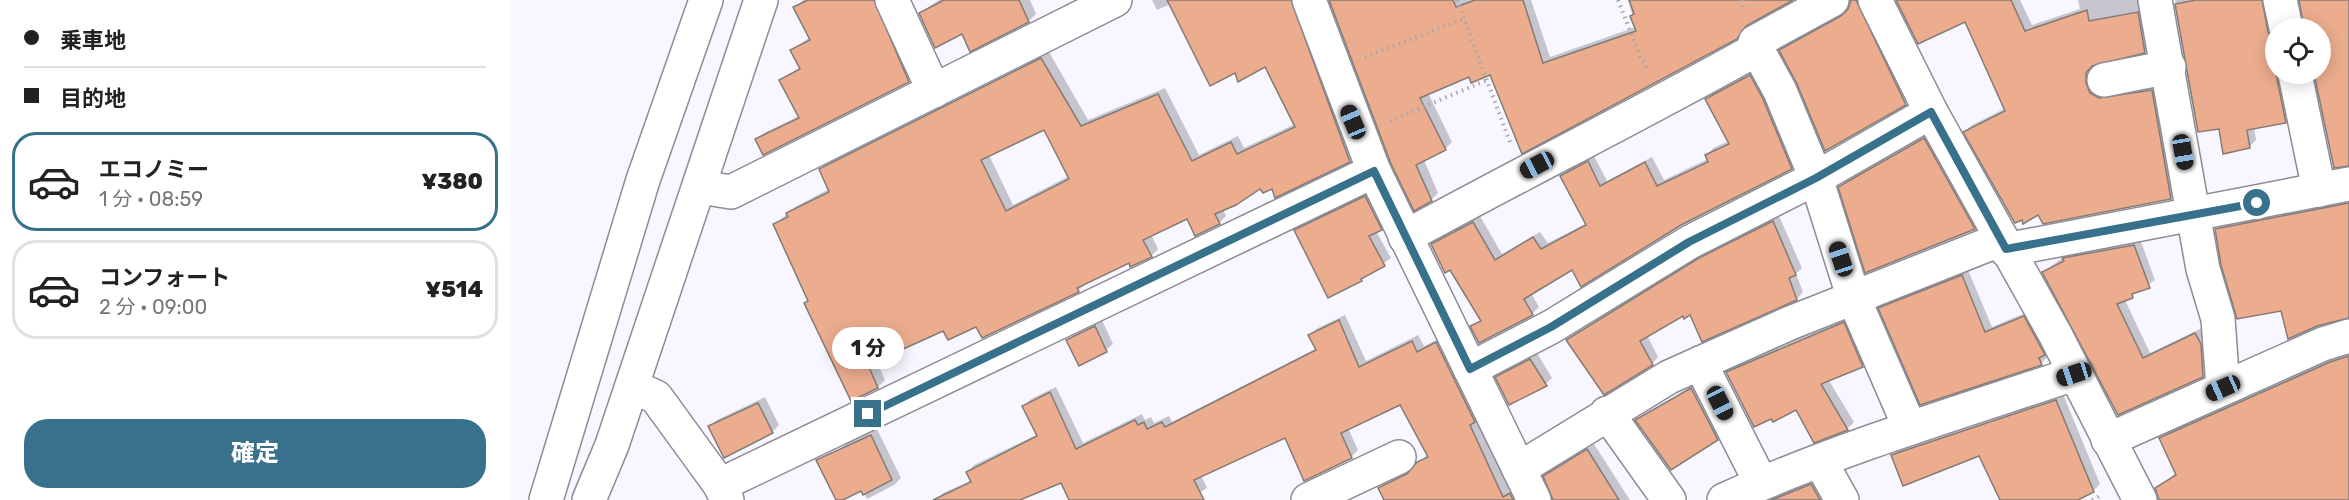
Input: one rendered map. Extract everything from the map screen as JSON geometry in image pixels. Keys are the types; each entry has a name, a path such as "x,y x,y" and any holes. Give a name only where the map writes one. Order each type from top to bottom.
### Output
{"street":[{"path":"546,500 643,180 706,0"},
{"path":"590,500 632,386 761,0"},
{"path":"892,0 934,91"},
{"path":"700,187 731,192 1115,0"},
{"path":"1309,0 1333,69 1374,171 1534,500"},
{"path":"1832,0 1755,42 1780,91 1816,178 1854,299 1910,428"},
{"path":"1875,0 1931,112 2055,334 2140,500"},
{"path":"2280,0 2284,18"},
{"path":"2159,1 2203,269 2218,319 2223,388"},
{"path":"1405,237 1757,49"},
{"path":"2104,80 2169,67"},
{"path":"1519,469 1669,377 1854,299 2004,244 2194,215 2334,187 2298,84"},
{"path":"1470,369 1551,327 1689,242 1816,178 1931,112"},
{"path":"632,386 656,398 724,493 1374,171"},
{"path":"2108,440 2324,344 2349,336"},
{"path":"1700,363 1761,483"},
{"path":"1724,500 1761,483 1910,428 2074,374"},
{"path":"1607,413 1669,500"},
{"path":"1308,500 1399,457"},
{"path":"1820,461 1842,500"}],"path":[{"path":"1457,0 1512,148 1525,171"},
{"path":"1618,0 1640,56 1666,99"},
{"path":"1333,69 1464,19"},
{"path":"1359,135 1487,80"}],"building":[{"path":"808,0 874,0 909,82 763,155 755,139 799,118 779,80 800,69 790,50 810,40 793,7"},
{"path":"944,0 1019,0 1029,22 970,52 962,34 935,48 919,13"},
{"path":"1167,0 1291,0 1350,162 1275,198 1272,189 1263,193 1260,189 1236,205 1215,214 1220,224 1195,236 1187,219 1143,240 1152,257 1130,267 1129,263 1077,288 1079,292 982,338 976,327 948,340 943,331 868,365 878,388 851,401 804,303 808,301 773,224 788,217 786,213 829,192 819,169 1041,58 1081,126 1158,94 1192,161 1231,142 1237,154 1295,127 1265,67 1238,82 1235,73 1210,86","holes":["1044,130 1069,179 1006,211 981,160"]},
{"path":"1329,0 1453,0 1456,7 1475,0 1523,0 1543,63 1636,31 1630,16 1634,14 1629,0 1793,0 1746,26 1737,39 1522,154 1490,75 1471,83 1469,77 1420,98 1446,150 1416,165 1432,201 1414,211 1391,164"},
{"path":"1851,0 1856,0 1906,105 1825,151 1797,84 1779,50 1841,16 1848,9"},
{"path":"1896,0 2011,0 2025,31 2087,10 2089,21 2138,12 2145,53 2092,66 2086,73 2086,83 2090,93 2099,98 2152,90 2171,199 2043,224 2038,215 2023,224 2022,220 2015,223 1963,132 2005,111 1965,22 1918,44"},
{"path":"2196,0 2262,0 2265,18 2265,84 2278,84 2286,123 2247,130 2250,148 2223,154 2219,129 2198,132 2175,4"},
{"path":"2299,0 2349,0 2349,166 2334,168 2316,84 2331,84 2331,18 2302,18"},
{"path":"1750,75 1763,99 1792,169 1681,225 1581,287 1572,270 1524,299 1533,315 1479,343 1470,326 1481,321 1450,270 1445,273 1431,244 1473,222 1495,260 1533,237 1541,249 1586,225 1560,176 1588,161 1600,186 1645,162 1657,186 1708,162 1705,155 1729,144 1705,99"},
{"path":"1924,138 1975,229 1865,273 1838,187"},
{"path":"1365,196 1382,230 1369,236 1385,266 1361,279 1362,281 1328,298 1294,230"},
{"path":"2349,203 2349,318 2317,326 2288,339 2281,311 2237,319 2221,265 2215,229"},
{"path":"1773,221 1796,275 1789,278 1797,300 1702,342 1690,315 1684,319 1683,316 1640,341 1653,365 1604,395 1566,340 1699,258"},
{"path":"2134,245 2150,288 2132,294 2133,298 2117,304 2143,358 2195,333 2201,344 2203,377 2118,415 2042,272 2064,261 2062,258"},
{"path":"1962,275 1985,332 2024,316 2045,355 2039,358 2042,365 1920,405 1878,308"},
{"path":"1339,320 1359,367 1412,341 1417,352 1436,342 1475,422 1470,425 1503,497 1510,493 1513,500 1384,500 1378,488 1407,474 1417,462 1428,457 1400,405 1341,433 1352,458 1304,481 1285,438 1194,480 1204,500 1069,500 1061,483 1020,500 933,500 971,482 966,472 1037,436 1022,406 1050,392 1076,449 1135,420 1138,425 1144,422 1147,429 1162,422 1165,427 1316,350 1308,335"},
{"path":"1844,322 1863,367 1821,384 1848,430 1814,443 1796,410 1773,422 1771,419 1754,427 1726,372"},
{"path":"1095,326 1107,352 1079,366 1066,340"},
{"path":"2349,356 2349,500 2159,500 2155,488 2176,475 2159,438 2330,362"},
{"path":"1530,359 1547,386 1509,405 1495,377"},
{"path":"1691,388 1718,440 1671,470 1635,420"},
{"path":"2056,400 2094,492 2078,500 2000,500 1979,456 1903,486 1891,455"},
{"path":"758,403 773,433 724,458 708,426"},
{"path":"871,435 892,480 863,495 861,491 843,500 836,500 816,460"},
{"path":"1587,449 1619,500 1553,500 1543,476"},
{"path":"1811,484 1820,500 1771,500 1774,499"}],"route":[{"path":"868,414 1374,171 1470,369 1551,327 1689,242 1816,178 1931,112 2006,249 2257,203"}]}
